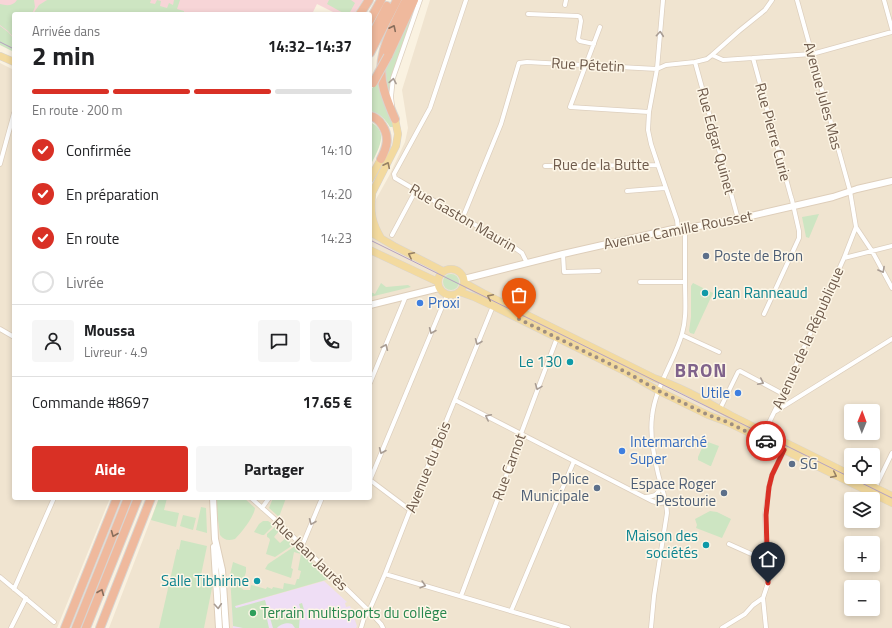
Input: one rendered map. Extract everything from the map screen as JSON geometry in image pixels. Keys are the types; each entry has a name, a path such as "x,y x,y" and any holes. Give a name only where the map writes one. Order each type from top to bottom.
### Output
{"highway":[{"path":"361,12 369,0"},
{"path":"372,16 381,0"},
{"path":"372,35 391,0"},
{"path":"372,49 396,0"},
{"path":"395,119 384,91 380,67 385,44 406,0"},
{"path":"372,83 388,56 414,0"},
{"path":"372,116 379,120 386,131 387,141 380,159"},
{"path":"65,628 116,500"},
{"path":"76,628 127,500"},
{"path":"86,628 137,500"},
{"path":"100,628 150,500"},
{"path":"105,628 116,589"}],"main road":[{"path":"0,56 12,61"},
{"path":"372,194 396,146 398,134 395,119"},
{"path":"372,174 380,159"},
{"path":"372,218 375,229 381,238"},
{"path":"372,233 443,271"},
{"path":"372,251 428,278 438,285 442,292 447,295 454,295 460,292 463,289 465,281 460,271 456,269 447,269 443,271 439,277 438,285"},
{"path":"465,281 483,293 647,375 673,384 713,405 784,450 874,491 892,496"},
{"path":"460,292 493,306 626,372 659,391 708,415 763,436 844,472"},
{"path":"864,484 892,503"}],"street":[{"path":"395,119 391,97 393,78 420,0"},
{"name":"Rue Gaston Maurin","path":"466,0 430,108 394,174 394,178 515,248 522,253 527,263"},
{"path":"565,5 566,0"},
{"path":"651,628 654,596 667,513 667,502 657,469 653,446 652,415 659,391 682,335 685,321 685,234 677,220 665,188 648,130 649,112 657,69 663,0"},
{"path":"772,0 765,10 712,56 722,60 812,54 892,32"},
{"name":"Avenue Jules Mas","path":"797,0 850,191"},
{"path":"884,0 892,26"},
{"path":"528,14 578,16 580,17 581,21 578,39 580,41 594,44"},
{"path":"600,27 570,107 649,112"},
{"name":"Rue Pétetin","path":"463,217 501,124 520,63 586,64 657,69 666,65 695,62 712,56"},
{"name":"Rue Pierre Curie","path":"753,58 799,231 799,238 764,314"},
{"name":"Rue Edgar Quinet","path":"695,62 738,219"},
{"path":"0,164 12,120"},
{"name":"Rue de la Butte","path":"545,166 658,165"},
{"name":"Avenue Camille Rousset","path":"465,281 564,254 681,228 738,219 833,197 850,191 892,181"},
{"path":"627,191 665,188"},
{"path":"392,235 416,190"},
{"path":"850,191 856,227 872,251 892,288"},
{"name":"Avenue de la République","path":"763,436 844,258 856,227"},
{"name":"Avenue de la République","path":"844,258 892,246"},
{"path":"564,254 564,272 599,271"},
{"path":"427,291 430,286 428,278"},
{"path":"640,282 684,282"},
{"path":"372,304 427,291 438,285"},
{"path":"372,475 447,295"},
{"path":"372,378 406,296"},
{"name":"Avenue du Bois","path":"361,628 364,618 369,611 385,574 493,306"},
{"path":"0,329 12,335"},
{"path":"682,335 719,352"},
{"name":"Rue Carnot","path":"461,596 557,338"},
{"path":"775,412 892,339"},
{"path":"720,409 738,372 742,372 783,394"},
{"path":"455,400 646,497 659,503 667,502"},
{"path":"766,628 763,598 768,583 766,515 772,475 784,450"},
{"path":"874,491 892,452"},
{"path":"511,611 574,460"},
{"path":"372,482 410,510"},
{"path":"646,497 656,495 662,485"},
{"path":"14,589 53,500"},
{"path":"213,500 215,540 222,570 226,628"},
{"name":"Rue Jean Jaurès","path":"253,500 369,611 383,628"},
{"path":"262,508 268,500"},
{"path":"302,546 321,500"},
{"path":"215,540 214,545 219,628"},
{"path":"729,544 767,561"},
{"path":"385,574 568,628"},
{"path":"0,577 54,622"},
{"path":"11,628 26,598"},
{"path":"722,628 745,614 753,605 763,598"}],"shaded area":[{"path":"0,0 363,0 355,12 333,12 317,4 313,12 12,12 12,42 0,37"},
{"path":"430,0 892,0 892,628 109,628 158,500 372,500 372,206 389,176 405,142 408,128 402,90"},
{"path":"0,63 12,69 12,500 109,500 57,628 0,628"},
{"path":"324,581 347,602 345,603 346,607 350,606 357,626 356,628 233,628 232,607"}],"green space":[{"path":"17,0 34,0 35,7 33,12 12,12 12,36 0,25 0,4 10,5"},
{"path":"47,0 151,0 150,3 155,4 157,0 161,1 160,6 167,8 169,3 173,5 174,0 180,0 177,9 184,12 34,12 39,5"},
{"path":"329,0 351,0 355,3 350,12 341,12 327,4"},
{"path":"418,0 392,74 389,91 384,75 386,73 386,67"},
{"path":"0,26 12,37 12,51 0,45"},
{"path":"379,79 394,127 390,127 382,117 372,112 372,88"},
{"path":"372,123 380,131 381,136 379,148 372,162"},
{"path":"819,214 809,238 806,237 802,217"},
{"path":"448,274 454,274 459,279 457,288 454,290 448,290 443,285 443,279"},
{"path":"381,283 386,287 408,285 411,287 372,297 372,292 375,294"},
{"path":"693,283 713,293 694,334 690,333 689,331 691,317 691,286"},
{"path":"705,441 719,446 711,466 698,460"},
{"path":"158,500 166,500 164,510 179,513 176,527 151,520"},
{"path":"217,500 246,500 255,508 250,520 235,539 226,540 220,535"},
{"path":"272,500 285,500 279,517 269,508"},
{"path":"201,507 206,508 207,533 196,530"},
{"path":"710,511 717,512 731,519 722,538 696,528 697,525 695,519"},
{"path":"183,515 196,518 193,530 180,526"},
{"path":"263,521 268,521 274,525 264,535 254,532 259,524"},
{"path":"275,527 279,531 274,537 280,543 286,538 293,545 275,557 266,554 270,540 267,537 267,534"},
{"path":"181,540 207,546 201,575 214,578 204,628 159,628 177,549 179,550"},
{"path":"295,546 329,579 235,606 236,608 265,600 270,618 267,619 269,628 243,628 233,626 230,575 233,562 246,567 241,588 244,590 250,590 251,585 266,589 267,587 272,589 273,587 283,589 284,583 295,585 297,579 299,579 301,571 298,570 301,554 294,552 291,578 265,569 268,564"},
{"path":"302,603 305,613 300,614 299,628 295,628 292,624 288,623 282,624 277,628 273,628 270,618 301,611 299,604"}],"tram line":[{"path":"0,42 12,48"},
{"path":"372,241 892,498"}],"way so far":[{"path":"519,319 626,372 659,391 766,441"}],"place":[{"name":"Poste de Bron","path":"706,256"},
{"name":"Jean Ranneaud","path":"705,293"},
{"name":"Proxi","path":"420,303"},
{"name":"Le 130","path":"570,362"},
{"name":"Utile","path":"738,393"},
{"name":"Intermarché Super","path":"622,451"},
{"name":"SG","path":"792,464"},
{"name":"Police Municipale","path":"597,488"},
{"name":"Espace Roger Pestourie","path":"724,493"},
{"name":"Maison des sociétés","path":"706,545"},
{"name":"Salle Tibhirine","path":"257,581"},
{"name":"Terrain multisports du collège","path":"253,613"}],"district":[{"name":"BRON","path":"701,370"}],"route":[{"path":"766,441 784,450 772,475 769,487 766,515 768,583"}]}
